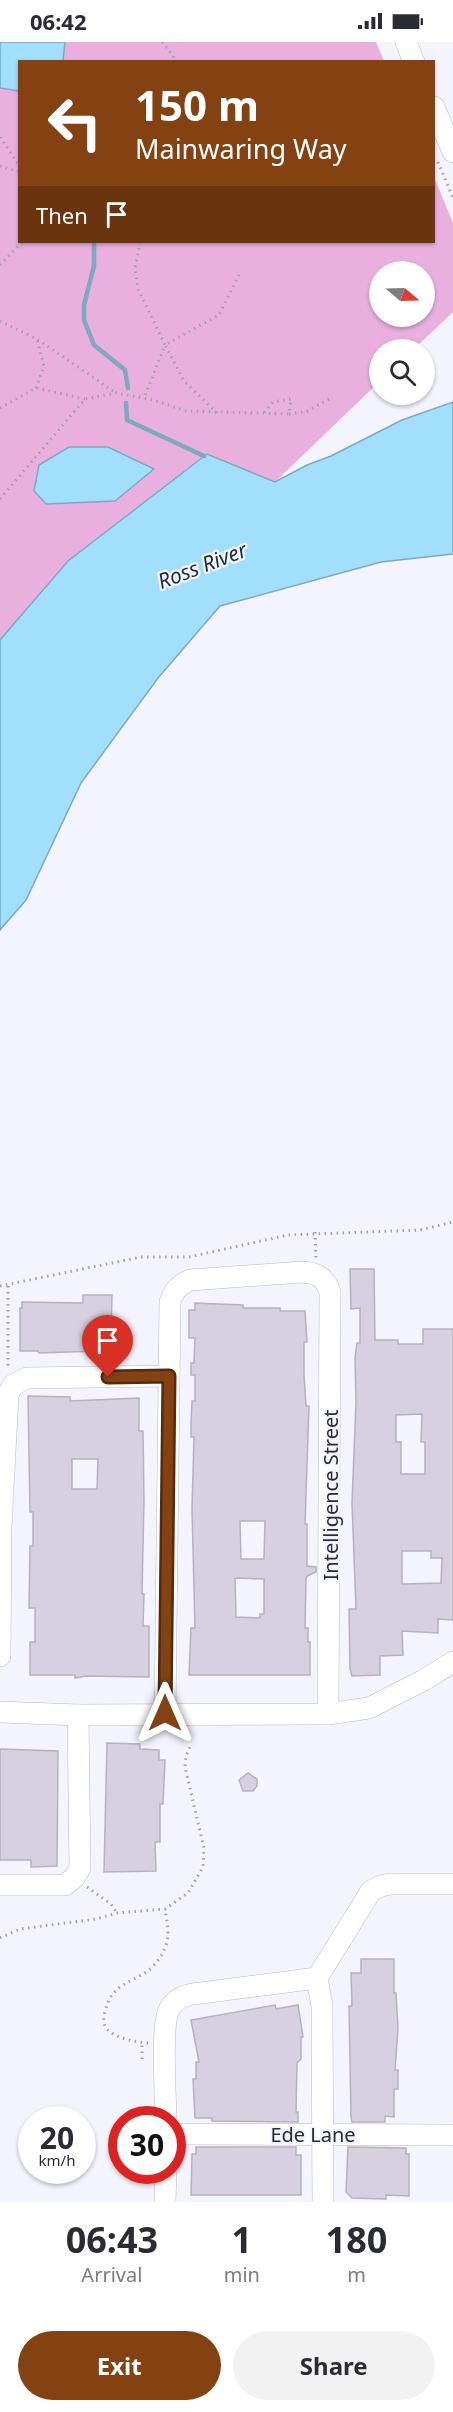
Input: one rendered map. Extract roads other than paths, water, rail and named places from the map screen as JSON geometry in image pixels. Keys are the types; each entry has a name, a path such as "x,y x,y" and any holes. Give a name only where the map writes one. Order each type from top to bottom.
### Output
{"street":[{"path":"406,42 413,60"},
{"path":"435,112 445,157"},
{"name":"Intelligence Street","path":"169,1376 170,1302 174,1290 182,1284 201,1279 302,1272 318,1275 327,1283 330,1292 328,1714"},
{"path":"0,1656 0,1527 8,1395 13,1385 27,1378 169,1376 165,1713"},
{"path":"0,1703 0,1712 78,1715 328,1714 369,1708 424,1680 453,1662"},
{"path":"0,1885 65,1885 74,1878 80,1868 78,1715"},
{"path":"323,2202 322,2006 317,1978 371,1891 390,1884 453,1884"},
{"path":"166,2106 165,2028 168,2010 172,2005 184,1996 193,1994 317,1978"},
{"name":"Ede Lane","path":"186,2134 453,2135"},
{"path":"165,2202 166,2184"}],"water":[{"path":"0,42 65,42 63,60 18,60 18,91 0,88"},
{"name":"Ross River","path":"453,402 453,554 381,562 220,606 158,678 81,783 26,900 0,930 0,640 68,561 207,454 275,482 402,420"},
{"path":"69,447 108,447 154,469 115,501 46,504 34,491 39,465"}],"waterway":[{"path":"94,243 94,266 84,305 84,320 94,345 125,370 128,388"},
{"path":"126,403 127,420 204,456"}]}
